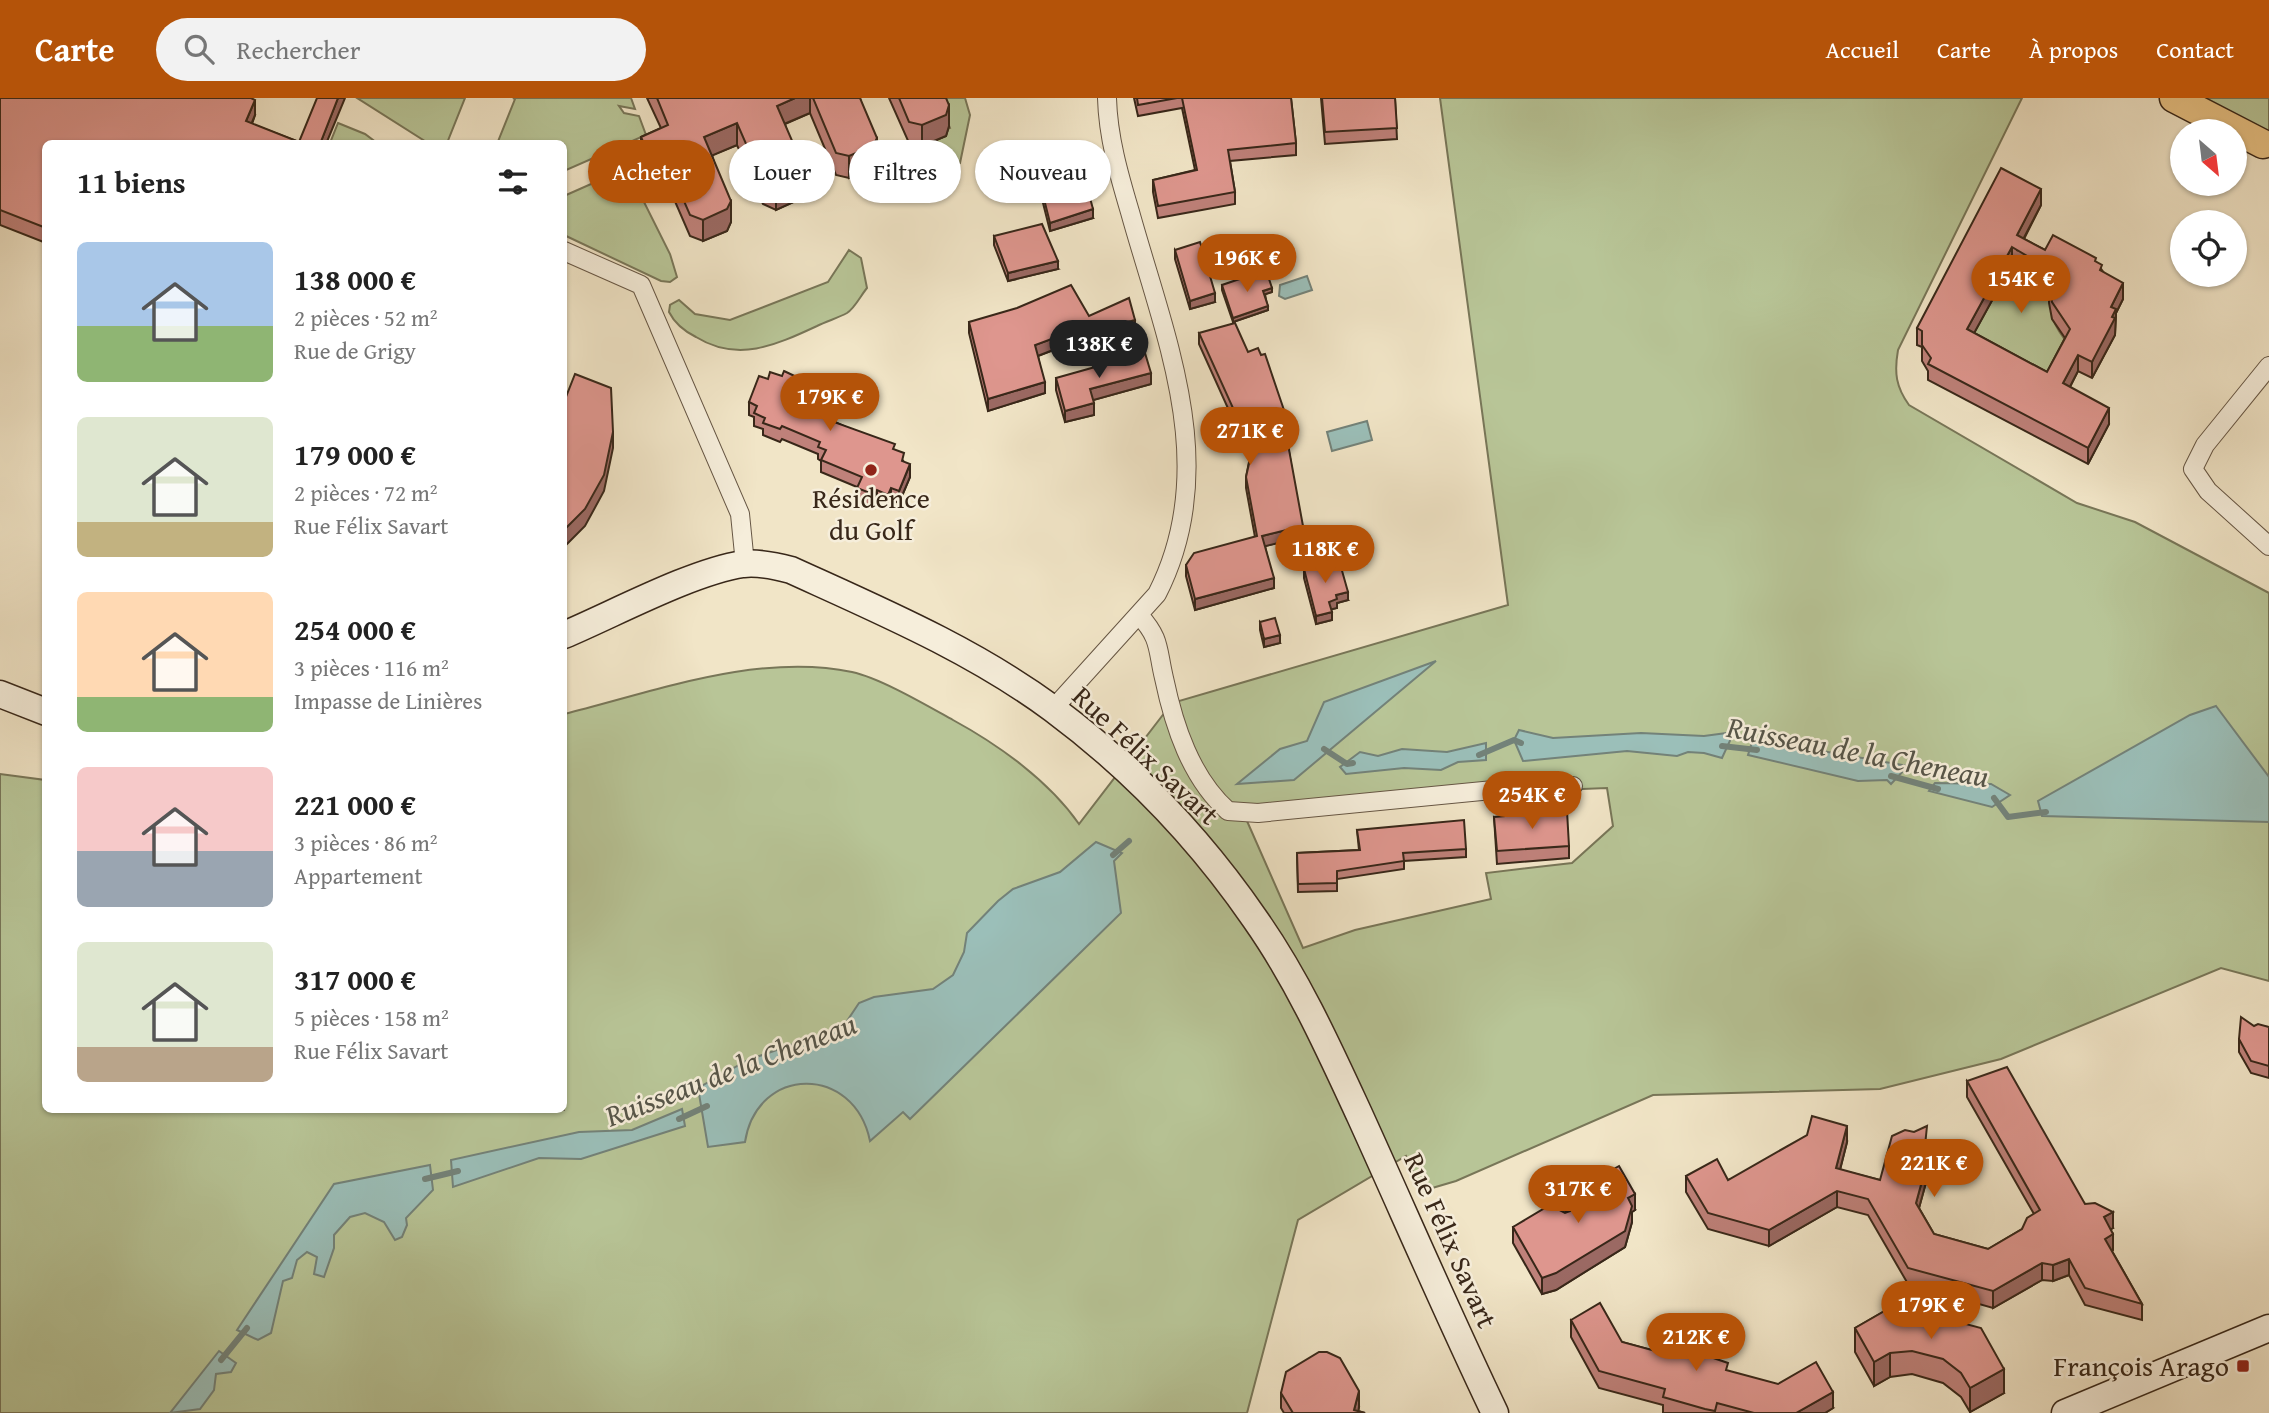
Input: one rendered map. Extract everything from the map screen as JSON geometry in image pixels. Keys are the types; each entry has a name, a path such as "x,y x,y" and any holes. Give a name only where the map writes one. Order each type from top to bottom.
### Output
{"main road":[{"path":"2174,98 2267,147"}],"street":[{"path":"1054,709 1139,615 1164,580 1182,516 1189,471 1181,393 1114,155 1107,98"},
{"path":"567,252 641,285 740,514 745,564 708,574 567,634"},
{"path":"2269,366 2205,445 2193,469 2208,491 2269,546"},
{"name":"Rue Félix Savart","path":"745,564 791,570 923,630 988,666 1054,709 1138,781 1185,830 1255,919 1313,1015 1496,1413"},
{"path":"1139,615 1160,644 1164,678 1187,754 1203,786 1228,811 1258,813 1533,786 1573,786"},
{"path":"0,694 42,710"},
{"path":"2065,1413 2269,1328"}],"green space":[{"path":"357,98 465,98 448,140 423,140"},
{"path":"513,98 631,98 635,109 619,106 624,113 639,116 646,135 635,140 588,140 588,160 567,170 567,140 499,140 515,99"},
{"path":"937,98 965,98 970,115 961,158 961,140 936,140 945,136 945,130 950,128"},
{"path":"1440,98 2022,98 1898,350 1896,373 1899,386 1909,405 2077,503 2135,522 2269,593 2269,981 2221,968 2001,1059 1880,1089 1653,1095 1456,1181 1422,1191 1406,1156 1298,1220 1247,1413 0,1413 0,774 42,780 42,1113 567,1113 567,713 706,677 743,671 817,667 852,672 903,693 988,741 1038,779 1079,824 1172,703 1508,605","holes":["1607,788 1613,826 1572,863 1486,873 1491,899 1355,930 1303,948 1247,821 1532,791"]},
{"path":"2201,98 2269,98 2269,132"},
{"path":"338,123 373,140 331,140"},
{"path":"588,185 588,203 644,203 670,254 677,277 670,282 661,281 567,236 567,195"},
{"path":"849,250 861,258 867,288 853,308 772,345 742,350 712,345 684,330 669,312 670,305 679,300 695,314 730,320 828,282"},
{"path":"2012,264 2054,288 2051,312 2060,333 2070,346 2047,388 1970,339"}],"water":[{"path":"1307,276 1312,290 1285,299 1279,296 1280,285"},
{"path":"1367,421 1372,440 1332,451 1327,432"},
{"path":"1436,661 1294,780 1237,784 1280,749 1307,741 1324,702"},
{"path":"2216,706 2269,777 2269,822 2042,816 2038,801 2190,715"},
{"path":"1519,730 1553,738 1641,733 1704,736 1734,732 1722,758 1704,753 1688,752 1677,756 1627,751 1523,761 1514,740"},
{"path":"1753,739 1908,766 1891,784 1887,780 1858,781 1748,755"},
{"path":"1486,743 1486,760 1458,762 1441,770 1404,768 1346,774 1340,767 1360,752 1378,756 1402,749 1447,752"},
{"path":"1935,783 1991,784 2010,795 1992,807 1929,791"},
{"path":"1096,842 1122,853 1114,861 1121,913 910,1119 903,1112 870,1141 861,1116 845,1098 827,1087 806,1084 786,1088 767,1099 753,1117 745,1142 708,1147 698,1088 748,1060 828,1032 847,1021 859,1003 874,997 933,989 953,975 964,952 967,933 998,901 1013,889 1060,872"},
{"path":"682,1109 685,1126 581,1159 539,1158 453,1187 451,1160 579,1132 632,1130"},
{"path":"430,1165 433,1190 406,1218 407,1225 402,1237 395,1240 384,1222 365,1213 350,1217 334,1235 334,1248 324,1277 314,1274 317,1257 307,1252 297,1260 292,1278 283,1281 271,1333 258,1340 237,1330 334,1184"},
{"path":"219,1351 236,1363 231,1372 216,1374 214,1390 200,1409 170,1413"}],"building":[{"path":"0,98 251,98 255,100 246,121 294,140 42,140 42,226 0,210"},
{"path":"317,98 338,98 322,140 300,140"},
{"path":"657,98 795,98 777,106 792,140 744,140 737,123 704,137 705,140 642,140 641,137 668,125"},
{"path":"813,98 860,98 876,140 849,140 849,156 836,153 835,140 831,140"},
{"path":"899,98 946,98 949,105 946,115 922,125 909,122"},
{"path":"1137,98 1177,98 1138,105"},
{"path":"1182,98 1291,98 1296,143 1228,150 1235,192 1158,206 1153,180 1197,170"},
{"path":"1322,98 1395,98 1397,128 1325,132"},
{"path":"715,163 730,203 727,209 703,220 690,215 685,203 715,203"},
{"path":"2001,168 2041,189 2017,235 2045,250 2053,235 2096,258 2095,261 2102,265 2100,270 2123,283 2111,307 2116,309 2112,317 2115,318 2092,362 2078,355 2063,383 2109,408 2088,448 1928,364 1931,358 1922,345 1922,331 1917,328","holes":["2012,247 2054,272 2049,286 2052,302 2070,329 2047,372 1967,329"]},
{"path":"1045,203 1091,203 1093,209 1050,223"},
{"path":"1042,224 1058,261 1008,273 994,236"},
{"path":"1200,242 1215,293 1190,301 1175,250"},
{"path":"1266,270 1272,288 1263,291 1268,306 1233,318 1222,285"},
{"path":"1071,285 1089,316 1129,298 1135,320 1095,331 1092,324 1035,345 1045,382 988,399 969,322 1017,308"},
{"path":"1235,323 1248,352 1258,348 1261,355 1265,354 1286,416 1283,417 1303,526 1262,536 1274,578 1195,599 1186,565 1194,553 1257,536 1246,477 1252,450 1199,333"},
{"path":"1145,353 1151,373 1090,389 1094,403 1065,411 1056,378"},
{"path":"784,371 801,379 796,390 836,406 831,421 895,444 893,449 904,453 902,461 910,464 899,491 891,488 888,495 877,490 875,495 857,488 862,477 821,460 826,450 818,447 820,442 782,426 780,429 763,423 765,418 754,413 757,406 749,402 759,376 768,379 770,372 782,376"},
{"path":"575,374 611,388 613,432 604,475 585,509 567,527 567,394"},
{"path":"1339,560 1348,592 1336,595 1337,599 1329,602 1332,612 1316,616 1304,569"},
{"path":"1275,618 1280,635 1264,639 1260,622"},
{"path":"1567,811 1569,846 1497,851 1494,817"},
{"path":"1464,820 1466,849 1403,853 1404,861 1337,871 1337,883 1298,884 1297,853 1360,850 1357,830"},
{"path":"2241,1017 2254,1026 2258,1024 2269,1027 2269,1066 2251,1061 2239,1039"},
{"path":"2007,1067 2085,1204 2095,1203 2113,1212 2104,1217 2113,1234 2105,1239 2142,1304 2085,1288 2069,1259 2053,1265 2042,1263 1993,1291 1908,1268 1868,1199 1837,1191 1769,1230 1708,1213 1686,1176 1717,1159 1728,1180 1807,1135 1812,1116 1847,1126 1836,1168 1880,1180 1892,1136 1905,1130 1914,1132 1927,1126 1925,1146 1931,1148 1916,1203 1934,1234 1988,1249 2022,1229 2027,1218 2040,1210 1967,1081"},
{"path":"1619,1166 1635,1194 1628,1198 1632,1206 1625,1231 1556,1273 1542,1278 1513,1227 1550,1205 1565,1213 1576,1209 1583,1198 1582,1187"},
{"path":"1600,1303 1622,1342 1674,1356 1676,1348 1687,1349 1728,1363 1726,1370 1778,1384 1816,1362 1833,1392 1796,1413 1754,1413 1717,1403 1715,1411 1663,1397 1665,1389 1599,1371 1571,1320"},
{"path":"1895,1305 1981,1328 2004,1369 1970,1388 1961,1373 1943,1359 1912,1351 1890,1353 1874,1362 1855,1328"},
{"path":"1319,1352 1327,1352 1340,1358 1359,1391 1354,1410 1365,1413 1293,1413 1281,1393 1286,1372"}],"waterway":[{"name":"Ruisseau de la Cheneau","path":"1479,755 1514,740 1521,743"},
{"name":"Ruisseau de la Cheneau","path":"1722,746 1757,750"},
{"name":"Ruisseau de la Cheneau","path":"1324,749 1347,764 1353,763"},
{"name":"Ruisseau de la Cheneau","path":"1891,776 1938,789"},
{"name":"Ruisseau de la Cheneau","path":"1994,798 2008,817 2046,812"},
{"name":"Ruisseau de la Cheneau","path":"1113,855 1129,841"},
{"name":"Ruisseau de la Cheneau","path":"679,1119 707,1106"},
{"name":"Ruisseau de la Cheneau","path":"425,1179 458,1171"},
{"name":"Ruisseau de la Cheneau","path":"221,1360 247,1328"}],"place":[{"name":"Résidence du Golf","path":"871,470"},
{"name":"François Arago","path":"2243,1366"}]}
